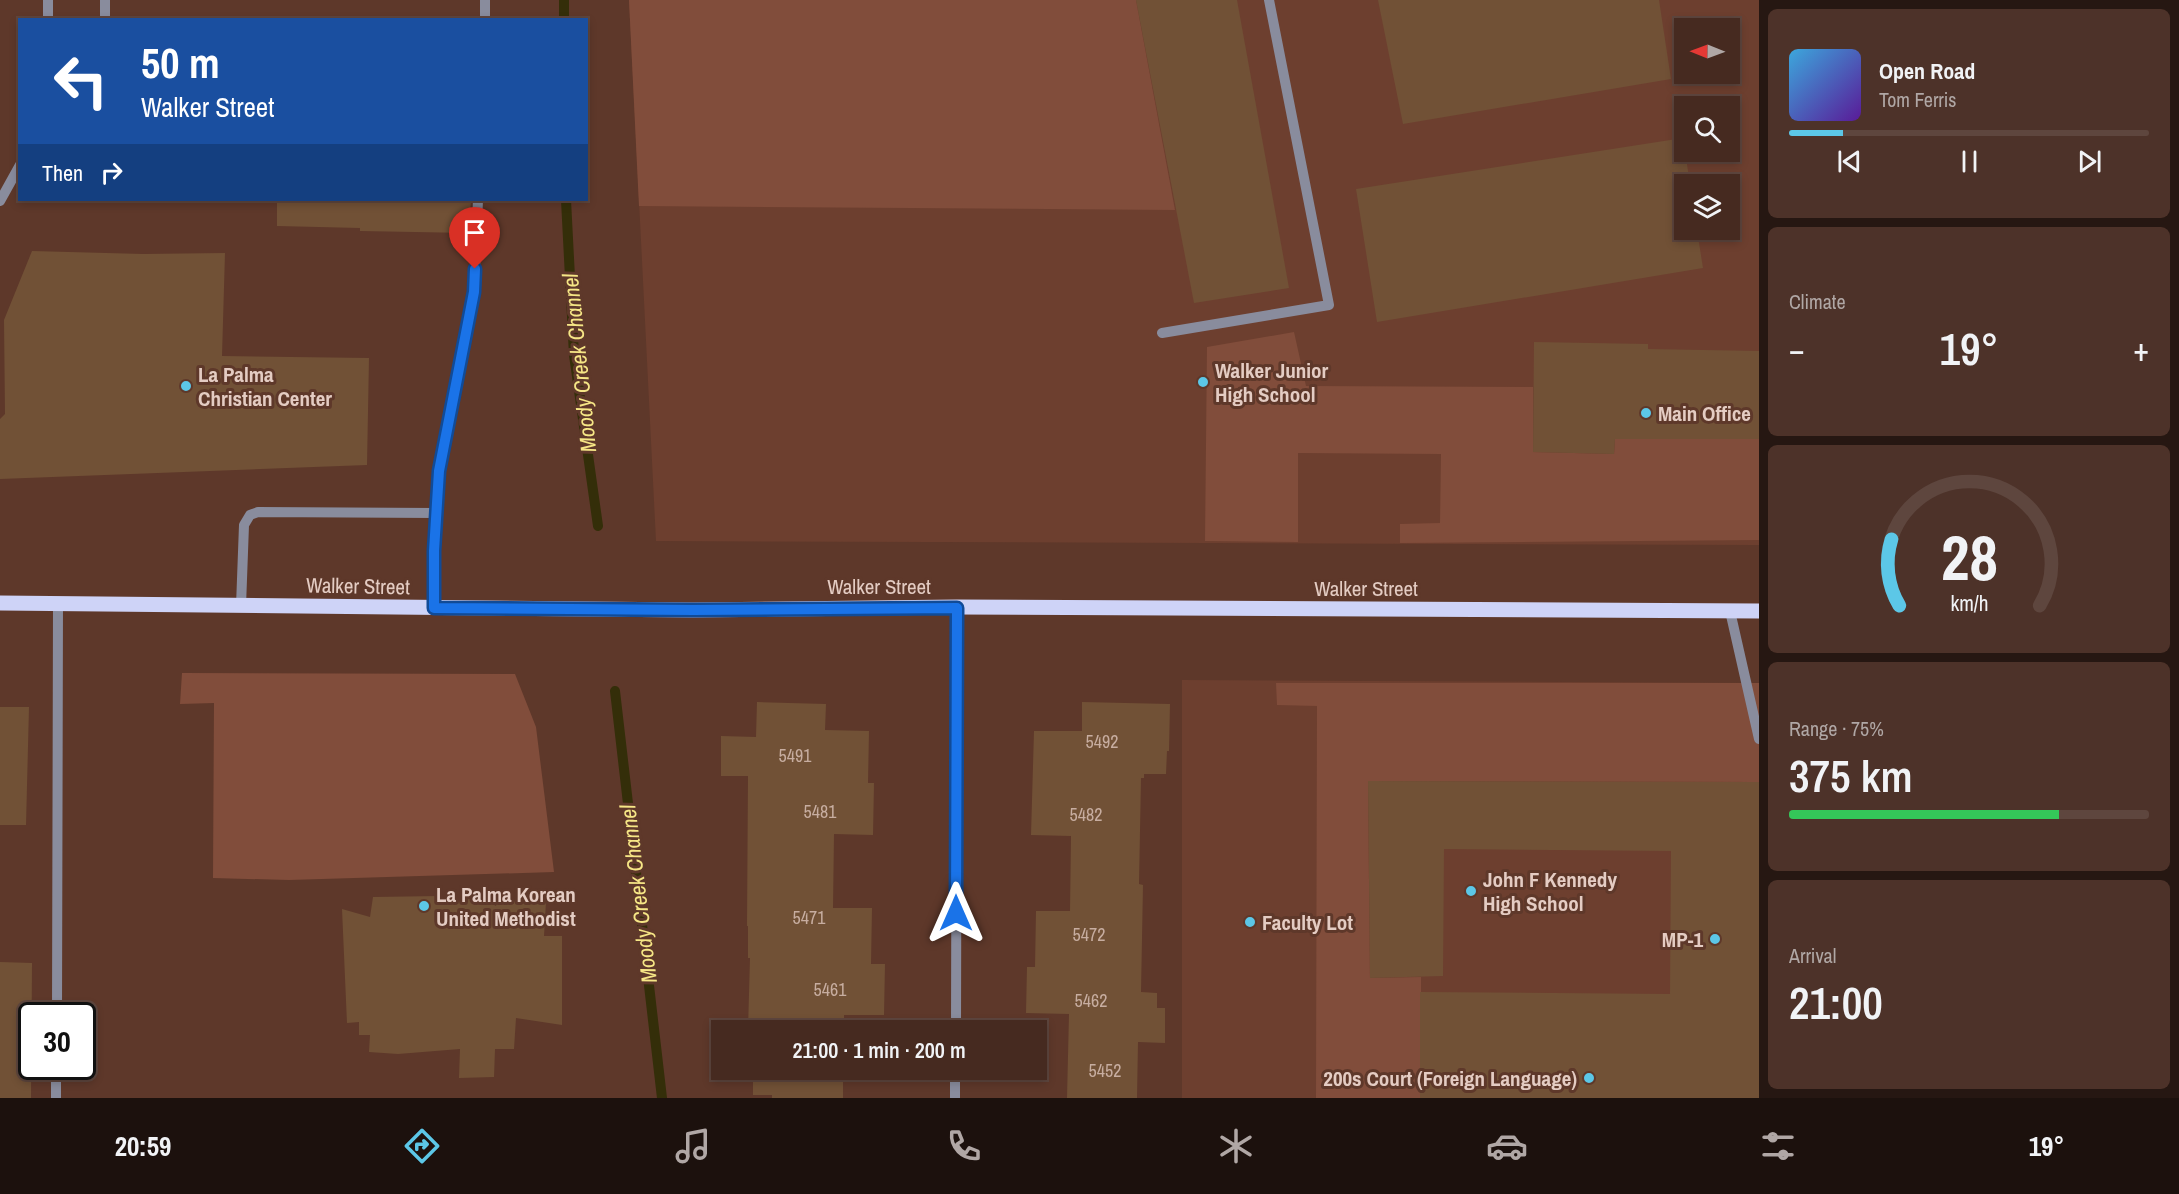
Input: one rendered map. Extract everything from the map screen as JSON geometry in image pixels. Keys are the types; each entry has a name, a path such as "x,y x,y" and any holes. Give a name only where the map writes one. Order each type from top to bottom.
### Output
{"main road":[{"name":"Walker Street","path":"0,603 693,610 957,608 1759,611"}],"street":[{"path":"48,0 48,18"},
{"path":"105,0 105,18"},
{"path":"484,18 485,0"},
{"path":"1162,333 1329,305 1269,0"},
{"path":"0,201 18,169"},
{"path":"434,608 439,471 474,292 478,201"},
{"path":"241,606 244,525 250,515 258,512 436,513"},
{"path":"57,1002 58,604"},
{"path":"956,1020 957,608"},
{"path":"1730,610 1759,739"},
{"path":"56,1080 56,1098"},
{"path":"955,1080 955,1098"}],"shaded area":[{"name":"Walker Junior High School","path":"629,0 1759,0 1759,545 656,541"},
{"path":"629,0 1136,0 1175,210 639,206"},
{"path":"1294,332 1306,386 1533,387 1533,452 1614,454 1615,439 1759,439 1759,540 1400,543 1400,524 1440,523 1441,454 1298,453 1298,542 1205,541 1207,347"},
{"path":"182,673 515,674 536,727 554,872 289,880 213,878 214,703 180,704"},
{"name":"John F Kennedy High School","path":"1182,680 1759,683 1759,1098 1182,1098"},
{"path":"1276,683 1759,683 1759,782 1368,781 1370,978 1421,977 1421,1098 1316,1098 1317,706 1277,705"}],"building":[{"path":"1136,0 1237,0 1289,288 1194,303"},
{"path":"1378,0 1659,0 1671,79 1403,124"},
{"path":"1674,139 1674,162 1687,162 1688,174 1674,174 1674,240 1699,240 1703,268 1377,322 1356,189"},
{"path":"277,201 471,201 469,233 360,231 360,228 277,226"},
{"name":"La Palma Christian Center","path":"32,251 143,254 225,253 222,356 369,358 367,465 0,479 0,419 5,414 4,320"},
{"name":"Main Office","path":"1534,342 1648,344 1648,349 1759,351 1759,439 1615,439 1614,454 1533,452"},
{"path":"757,702 826,704 825,730 869,731 868,783 874,783 873,835 834,834 833,908 872,908 871,964 885,964 884,1015 844,1015 844,1020 748,1020 748,776 721,776 721,736 756,737"},
{"path":"1082,702 1170,704 1166,774 1144,774 1144,778 1141,778 1139,884 1143,885 1141,992 1157,993 1157,1008 1165,1008 1165,1043 1138,1042 1137,1098 1067,1098 1069,1014 1026,1013 1027,967 1035,967 1036,911 1070,911 1071,836 1031,835 1034,731 1082,731"},
{"path":"0,707 29,707 26,825 0,825"},
{"path":"1368,781 1759,782 1759,1098 1420,1098 1420,992 1670,994 1671,851 1444,849 1443,976 1370,978"},
{"path":"467,889 496,906 497,901 546,902 544,936 562,936 562,1025 516,1018 514,1049 495,1049 494,1077 459,1078 460,1049 398,1054 369,1052 370,1035 359,1035 359,1022 347,1023 342,909 370,917 373,897 440,896 465,903"},
{"path":"0,962 32,963 32,1002 18,1002 18,1080 31,1080 31,1098 0,1098"},
{"path":"753,1080 843,1080 843,1098 772,1098 772,1095 753,1095"}],"waterway":[{"name":"Moody Creek Channel","path":"564,0 564,18"},
{"name":"Moody Creek Channel","path":"566,201 574,355 598,526"},
{"name":"Moody Creek Channel","path":"615,691 662,1098"}],"place":[{"name":"Walker Junior High School","path":"1203,382"},
{"name":"La Palma Christian Center","path":"186,386"},
{"name":"Main Office","path":"1646,413"},
{"name":"John F Kennedy High School","path":"1471,891"},
{"name":"La Palma Korean United Methodist","path":"424,906"},
{"name":"Faculty Lot","path":"1250,922"},
{"name":"MP-1","path":"1715,939"},
{"name":"200s Court (Foreign Language)","path":"1589,1078"}],"route":[{"path":"475,269 474,292 439,471 434,551 434,608 693,610 957,608 956,913"}]}
